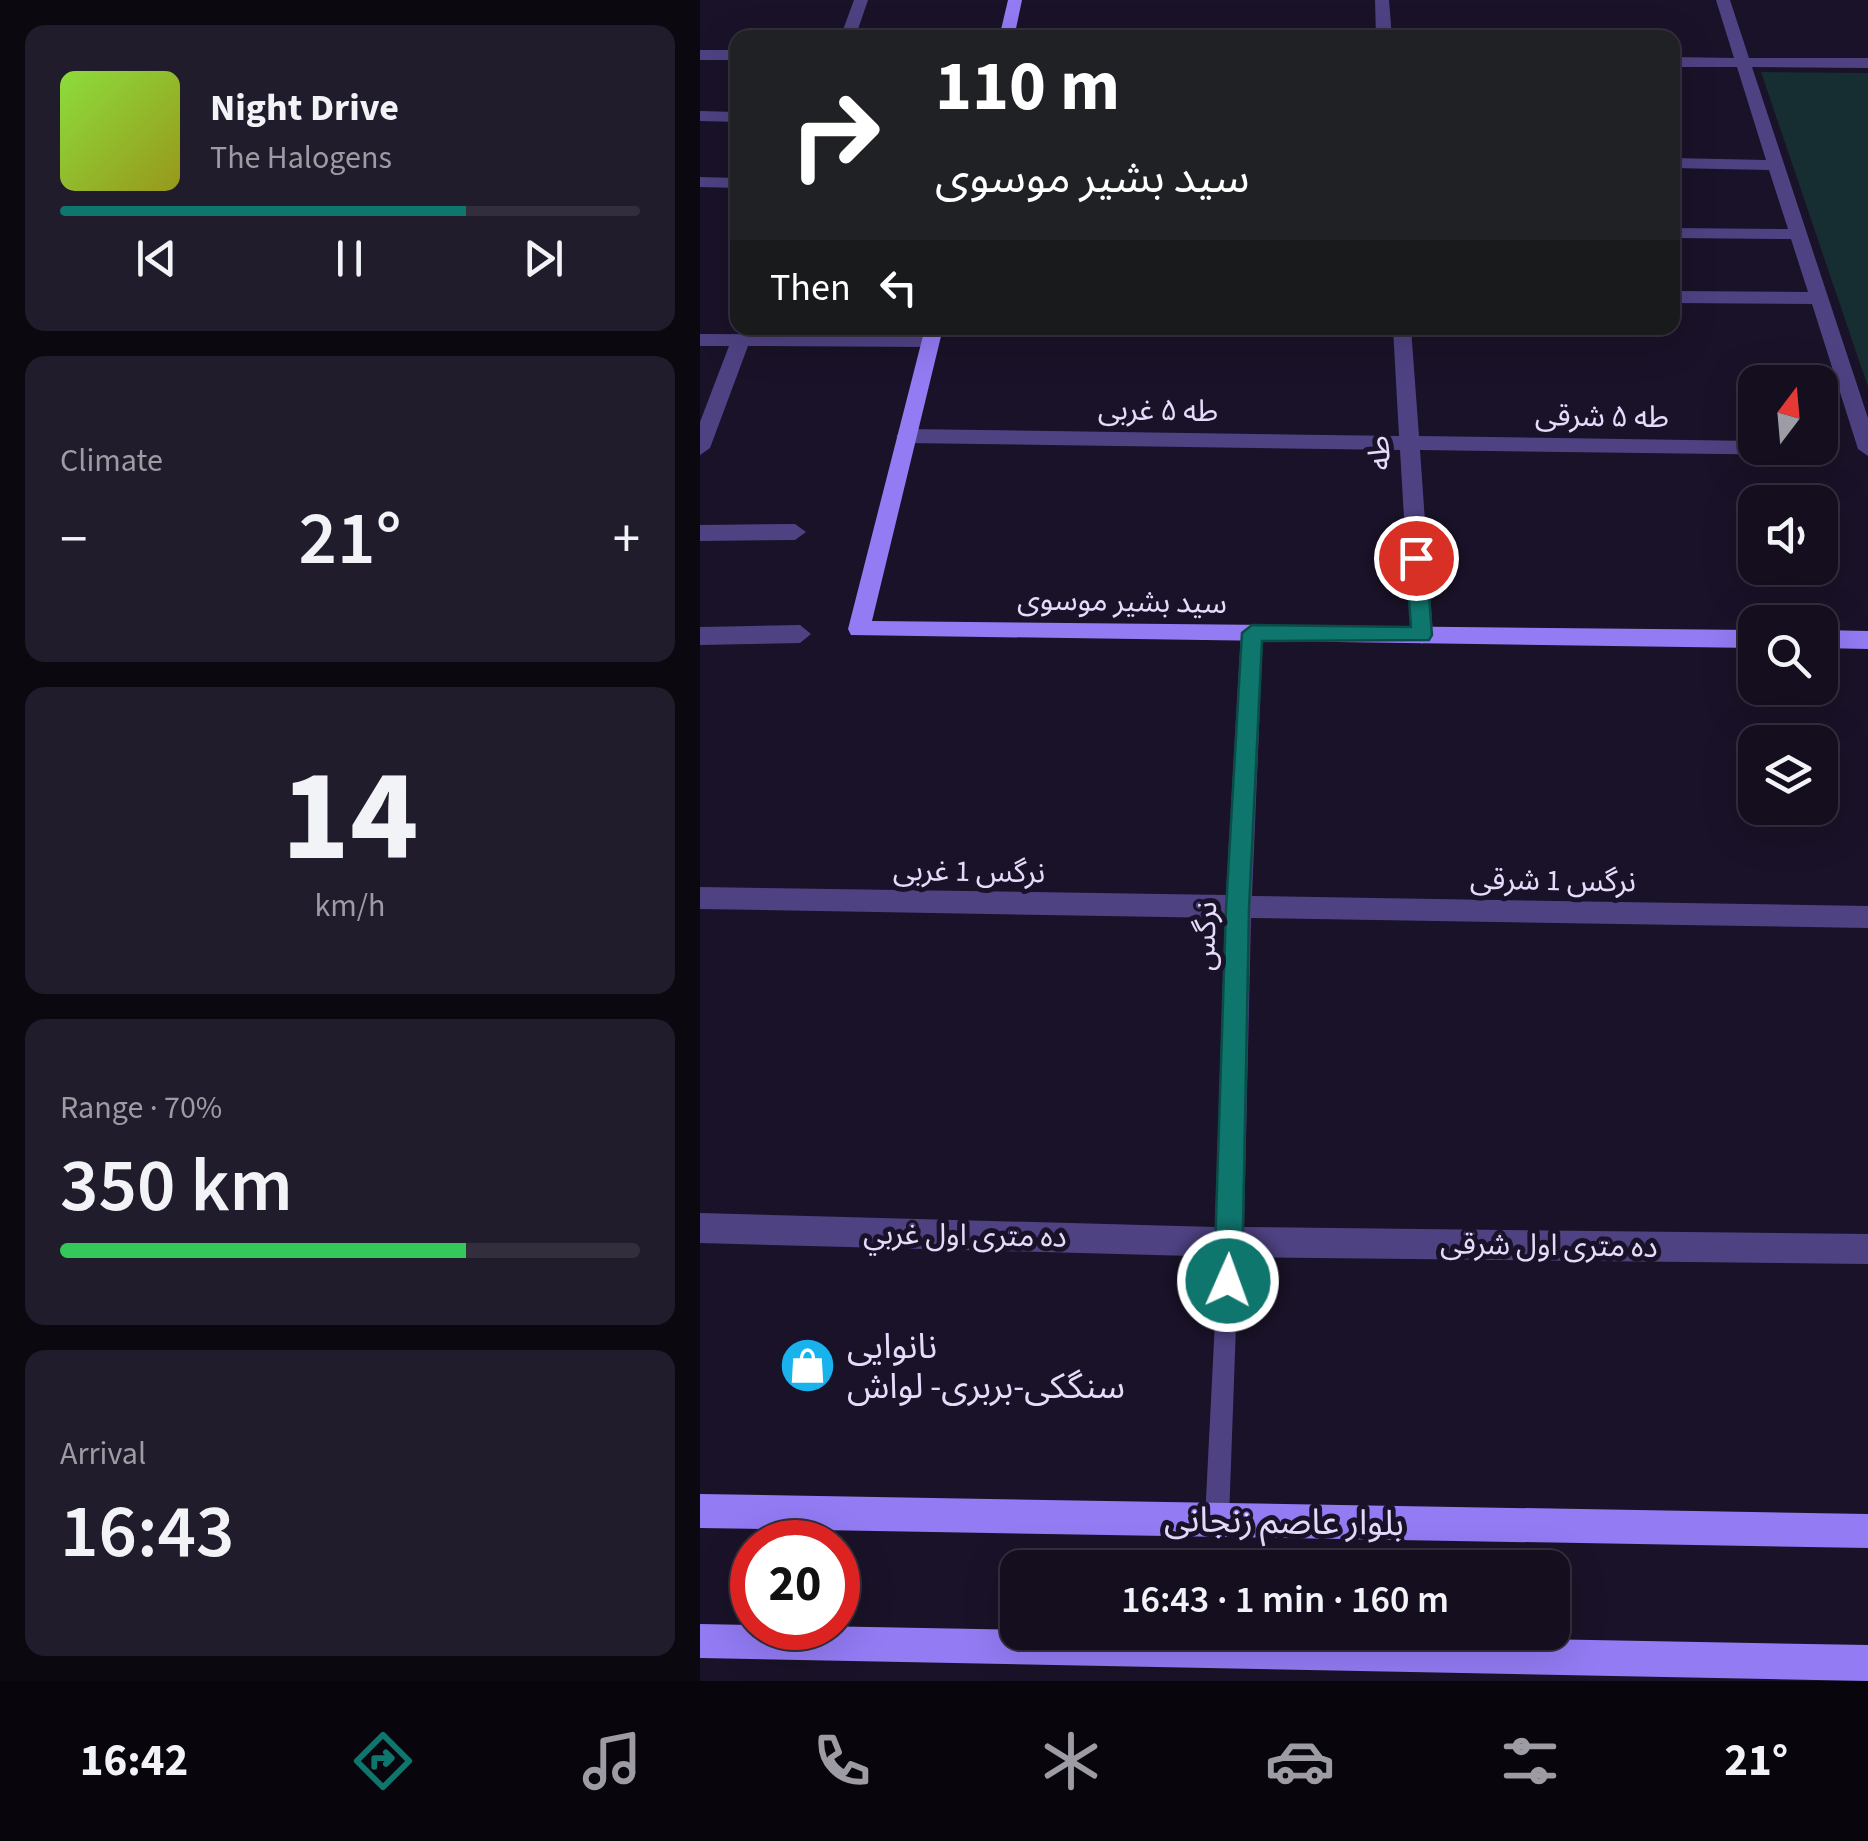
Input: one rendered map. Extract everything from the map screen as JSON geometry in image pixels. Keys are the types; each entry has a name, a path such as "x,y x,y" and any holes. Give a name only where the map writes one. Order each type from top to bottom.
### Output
{"main road":[{"path":"1008,30 1015,0"},
{"name":"سید بشیر موسوی","path":"932,335 859,628 1738,639"},
{"path":"1838,640 1868,640"},
{"name":"بلوار عاصم زنجانی","path":"700,1511 1868,1531"},
{"path":"700,1641 1736,1671 1868,1663"}],"street":[{"path":"850,30 861,0"},
{"path":"1382,0 1384,30"},
{"path":"1723,0 1868,450"},
{"path":"700,54 730,55"},
{"path":"1680,62 1868,63"},
{"path":"700,116 730,117"},
{"path":"1680,164 1776,164"},
{"path":"700,182 730,182"},
{"path":"1680,233 1798,234"},
{"path":"1680,297 1819,298"},
{"path":"700,340 900,335"},
{"name":"طه","path":"1402,335 1422,635"},
{"path":"700,448 740,340"},
{"name":"طه ۵ غربی","path":"906,436 1409,443"},
{"name":"طه ۵ شرقی","path":"1409,443 1738,447"},
{"path":"700,532 794,532"},
{"name":"نرگس","path":"1230,1242 1238,909 1252,633"},
{"path":"700,636 800,634"},
{"name":"نرگس 1 غربی","path":"700,898 1238,909"},
{"name":"نرگس 1 شرقی","path":"1238,909 1868,917"},
{"name":"ده متری اول غربي","path":"700,1228 1230,1242"},
{"name":"ده متری اول شرقی","path":"1230,1242 1868,1249"}],"lane":[{"path":"1218,1520 1230,1242"}],"green space":[{"path":"1761,72 1868,73 1868,387"}],"place":[{"name":"نانوایی سنگکی-بربری- لواش","path":"808,1366"}],"route":[{"path":"1228,1281 1238,909 1252,633 1422,635 1416,558"}]}
